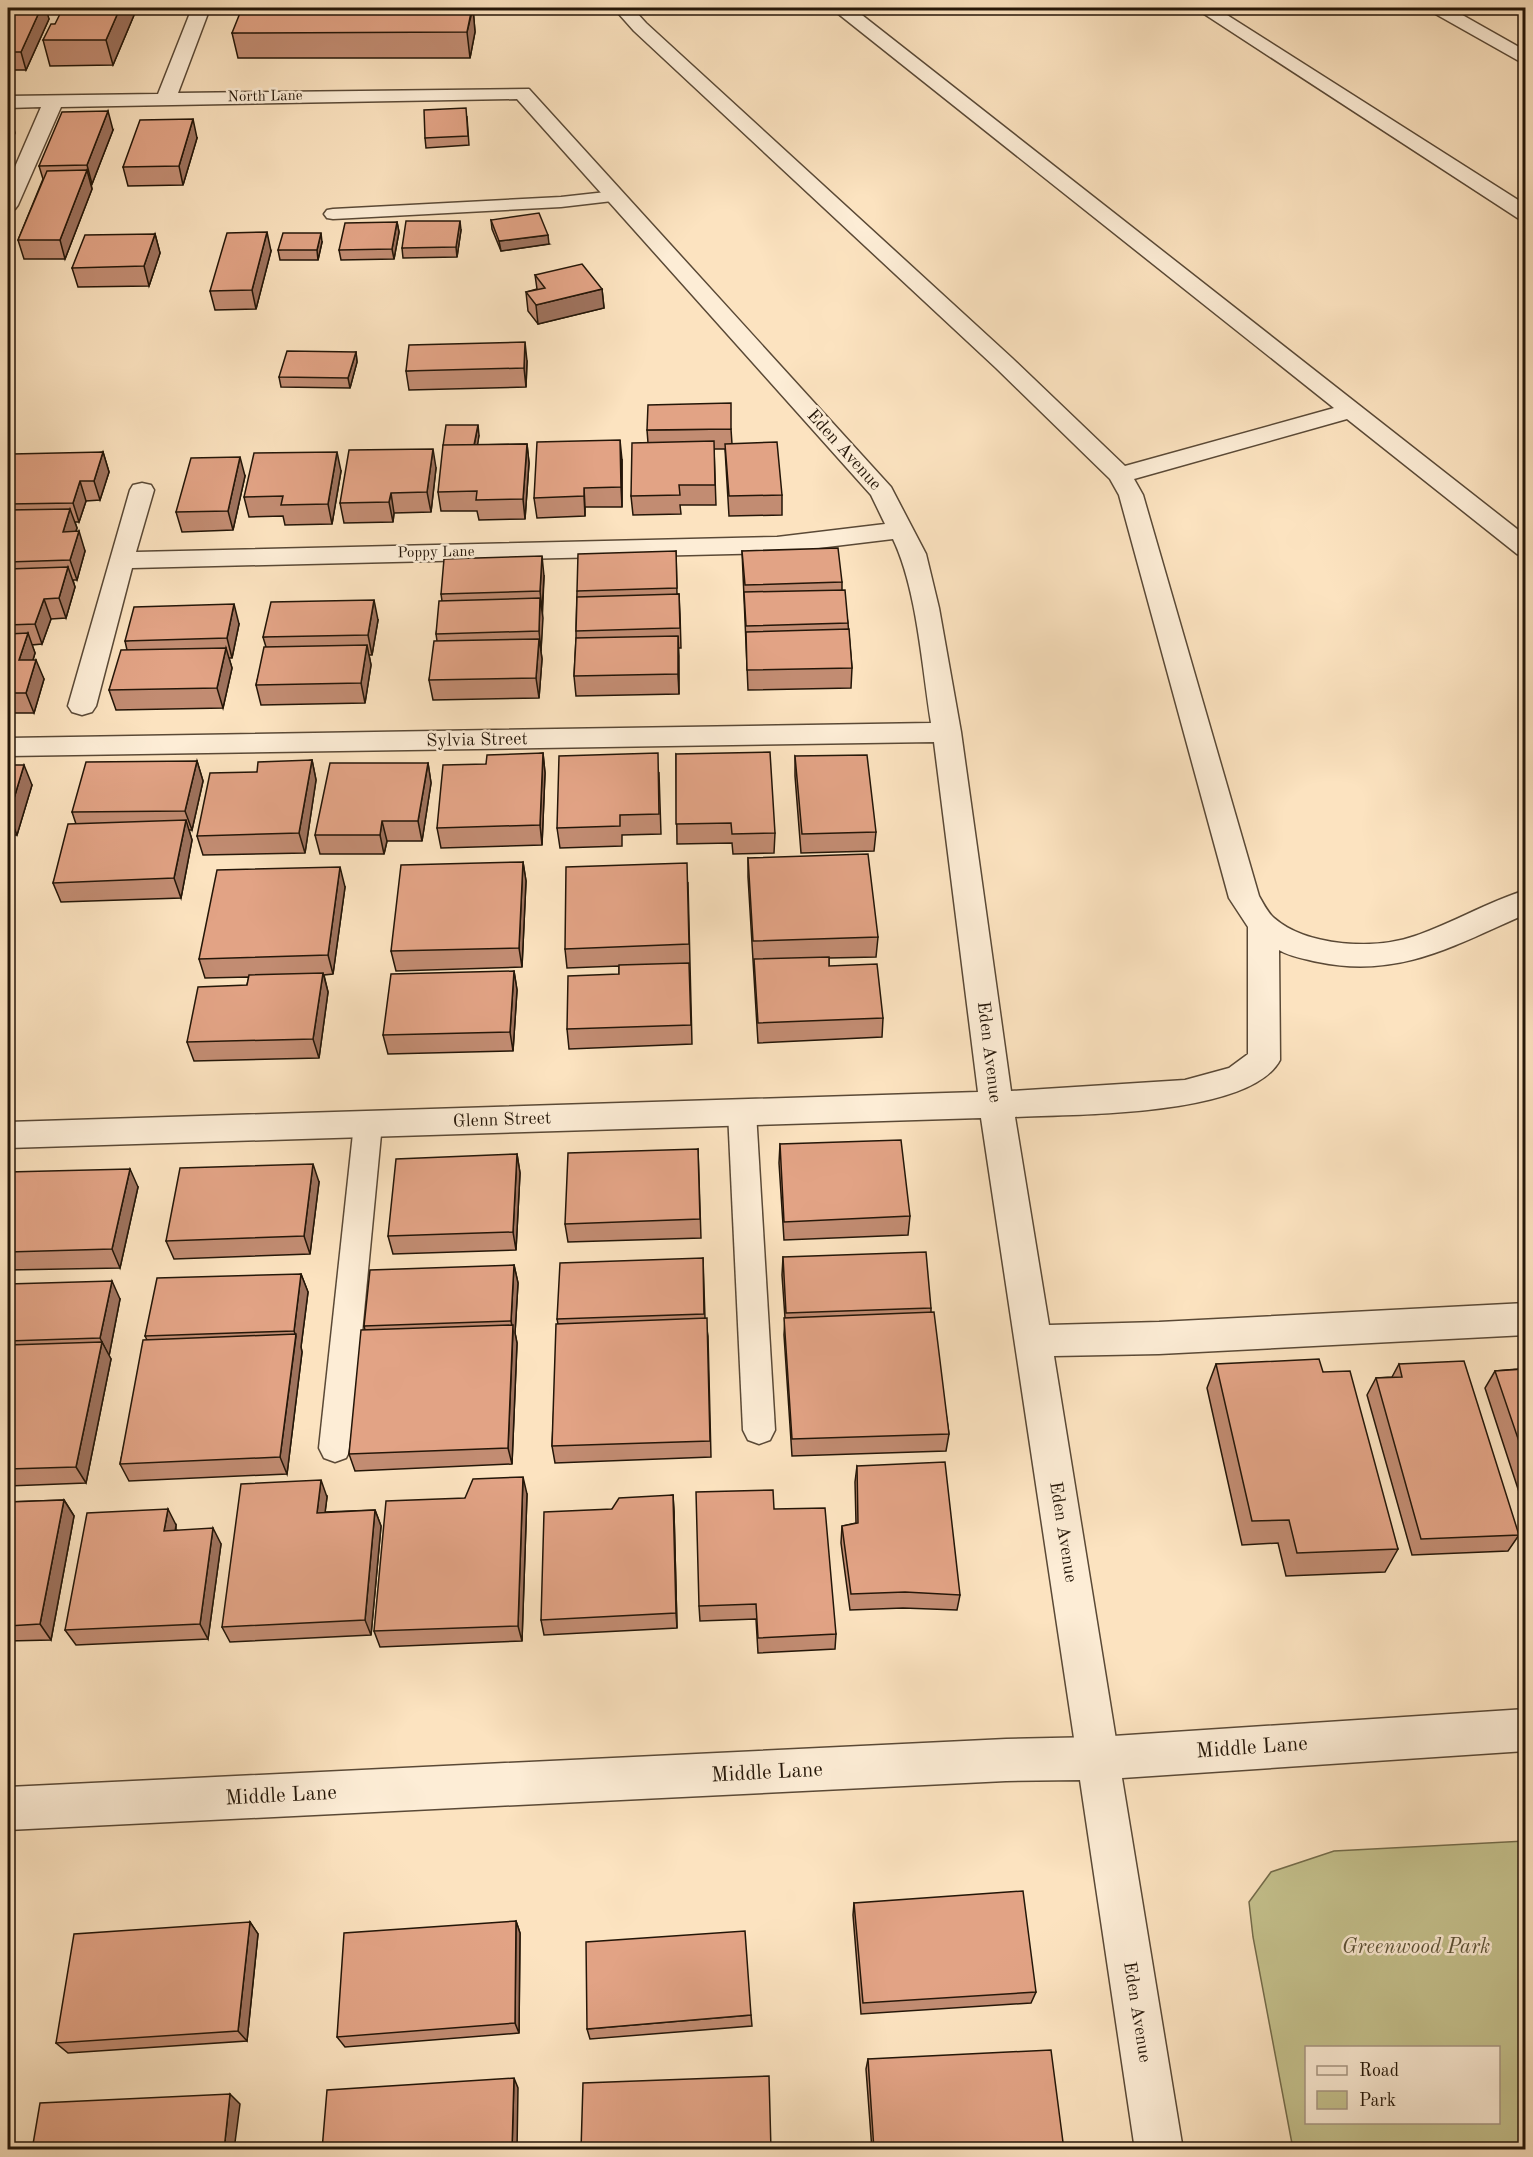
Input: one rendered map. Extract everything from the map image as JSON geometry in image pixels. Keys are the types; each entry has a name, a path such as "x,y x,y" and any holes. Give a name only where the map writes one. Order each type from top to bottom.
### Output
{"street":[{"path":"166,99 201,8"},
{"path":"630,8 627,13 640,27 1004,363 1120,475 1131,495 1244,898 1263,926 1297,946 1331,953 1386,955 1422,946 1526,901"},
{"path":"842,8 1526,549"},
{"path":"1204,8 1526,215"},
{"path":"1438,8 1526,59"},
{"name":"North Lane","path":"8,102 522,93"},
{"name":"Eden Avenue","path":"522,93 882,492 913,554 926,608 947,732 996,1105 1159,2150"},
{"path":"8,205 53,102"},
{"path":"1120,475 1351,411"},
{"path":"82,706 141,490"},
{"name":"Poppy Lane","path":"121,560 777,545 901,530"},
{"name":"Sylvia Street","path":"8,747 876,735 947,732"},
{"name":"Glenn Street","path":"8,1135 996,1105 1185,1093 1239,1078 1264,1060 1263,926"},
{"path":"1033,1341 1159,1338 1526,1319"},
{"name":"Middle Lane","path":"8,1809 1006,1760 1098,1758 1526,1730"}],"lane":[{"path":"333,214 561,202 615,196"},
{"path":"742,1112 759,1430"},
{"path":"335,1448 368,1124"}],"green space":[{"name":"Greenwood Park","path":"1525,1841 1525,2149 1293,2149 1253,1937 1249,1902 1271,1872 1334,1851"}],"building":[{"path":"8,8 41,8 21,52 8,52"},
{"path":"63,8 120,8 106,40 43,40"},
{"path":"242,8 472,8 467,32 232,33"},
{"path":"466,108 468,136 425,138 424,110"},
{"path":"108,111 87,165 39,166 62,112"},
{"path":"193,119 179,166 123,167 140,120"},
{"path":"87,170 60,240 18,240 47,171"},
{"path":"539,213 548,235 499,241 491,220"},
{"path":"406,221 460,221 456,247 402,248"},
{"path":"397,222 392,249 339,250 345,223"},
{"path":"267,232 252,290 210,291 227,233"},
{"path":"283,233 321,233 317,250 278,250"},
{"path":"155,234 144,266 72,268 85,235"},
{"path":"582,264 602,289 536,305 526,292 545,288 535,275"},
{"path":"525,342 524,368 406,371 409,345"},
{"path":"287,351 356,352 348,378 279,377"},
{"path":"731,403 731,429 647,430 648,405"},
{"path":"446,425 478,425 474,445 443,446"},
{"path":"620,440 621,487 584,488 584,496 534,498 537,442"},
{"path":"714,441 715,485 679,485 680,495 631,496 632,443"},
{"path":"777,442 782,495 729,496 725,444"},
{"path":"527,444 523,499 476,500 477,491 438,492 443,445"},
{"path":"433,449 427,492 391,493 389,502 340,503 349,450"},
{"path":"103,452 94,481 80,481 73,503 8,504 8,467 12,454"},
{"path":"337,452 328,504 281,505 283,496 244,497 254,453"},
{"path":"240,457 228,511 176,512 191,458"},
{"path":"70,509 63,532 79,531 70,560 8,562 8,510"},
{"path":"838,548 842,582 745,585 742,551"},
{"path":"676,551 677,588 577,591 578,554"},
{"path":"542,556 540,591 441,594 444,559"},
{"path":"68,567 59,598 44,599 35,624 8,625 8,569"},
{"path":"845,590 848,623 746,626 744,592"},
{"path":"679,594 680,628 576,631 577,597"},
{"path":"540,598 539,631 436,634 439,601"},
{"path":"374,600 368,635 263,637 271,602"},
{"path":"234,604 227,638 125,641 134,607"},
{"path":"849,629 852,668 747,670 746,632"},
{"path":"28,633 19,660 36,660 26,693 8,693 8,634"},
{"path":"678,636 678,674 574,676 576,638"},
{"path":"539,639 536,678 429,680 434,641"},
{"path":"367,645 361,683 256,685 264,647"},
{"path":"226,648 217,688 109,690 121,650"},
{"path":"770,752 775,833 732,834 731,823 676,824 676,754"},
{"path":"543,753 540,825 437,828 443,765 486,764 487,755"},
{"path":"658,753 659,814 620,815 620,826 557,828 559,756"},
{"path":"867,755 876,832 802,834 795,756"},
{"path":"312,760 299,833 197,836 210,773 257,772 258,762"},
{"path":"197,761 185,811 72,812 86,762"},
{"path":"330,763 428,763 418,821 382,821 380,835 315,835"},
{"path":"8,765 24,765 9,815 8,815"},
{"path":"186,820 174,878 53,883 68,824"},
{"path":"868,854 878,937 753,941 748,858"},
{"path":"523,862 519,948 391,951 401,865"},
{"path":"687,863 689,944 565,949 566,867"},
{"path":"340,867 328,955 199,959 217,870"},
{"path":"829,957 829,966 877,964 883,1018 758,1023 754,959"},
{"path":"689,963 691,1025 567,1029 568,976 619,974 619,965"},
{"path":"514,971 510,1032 383,1035 391,974"},
{"path":"323,973 313,1039 187,1042 198,987 247,985 249,975"},
{"path":"901,1140 910,1216 784,1222 780,1144"},
{"path":"698,1149 700,1219 565,1224 568,1153"},
{"path":"517,1154 513,1232 388,1236 396,1159"},
{"path":"313,1164 304,1236 166,1241 180,1168"},
{"path":"130,1169 112,1249 8,1252 8,1172"},
{"path":"926,1252 931,1308 786,1313 783,1257"},
{"path":"703,1258 704,1314 557,1319 560,1263"},
{"path":"514,1265 511,1321 364,1326 370,1270"},
{"path":"301,1274 294,1331 145,1336 157,1278"},
{"path":"112,1281 100,1338 8,1341 8,1284"},
{"path":"934,1312 949,1434 792,1439 784,1318"},
{"path":"707,1318 710,1441 552,1446 556,1324"},
{"path":"513,1325 508,1448 349,1454 361,1330"},
{"path":"296,1334 280,1457 120,1464 143,1340"},
{"path":"102,1342 76,1467 8,1469 8,1345"},
{"path":"1319,1359 1323,1372 1350,1371 1398,1549 1297,1553 1289,1520 1252,1521 1216,1364"},
{"path":"1464,1361 1519,1535 1421,1539 1376,1378 1402,1377 1399,1364"},
{"path":"1521,1364 1526,1364 1526,1462 1495,1371 1523,1369"},
{"path":"945,1462 960,1595 905,1592 851,1594 842,1526 858,1523 857,1466"},
{"path":"523,1477 518,1626 374,1631 386,1501 465,1498 473,1479"},
{"path":"321,1480 317,1513 375,1510 365,1620 222,1627 241,1484"},
{"path":"773,1490 774,1509 825,1508 836,1634 758,1638 756,1604 699,1606 696,1492"},
{"path":"673,1495 676,1613 541,1620 544,1512 612,1509 619,1498"},
{"path":"64,1500 40,1624 8,1626 8,1502"},
{"path":"168,1509 164,1531 213,1528 200,1624 65,1630 87,1513"},
{"path":"1023,1891 1036,1992 863,2003 854,1903"},
{"path":"516,1921 515,2023 337,2037 344,1933"},
{"path":"250,1922 238,2031 56,2043 74,1934"},
{"path":"745,1931 751,2015 587,2029 586,1942"},
{"path":"1051,2050 1064,2150 874,2150 868,2059"},
{"path":"769,2076 771,2150 581,2150 583,2083"},
{"path":"514,2078 512,2150 322,2150 327,2090"},
{"path":"230,2094 224,2150 32,2150 40,2103"}]}
